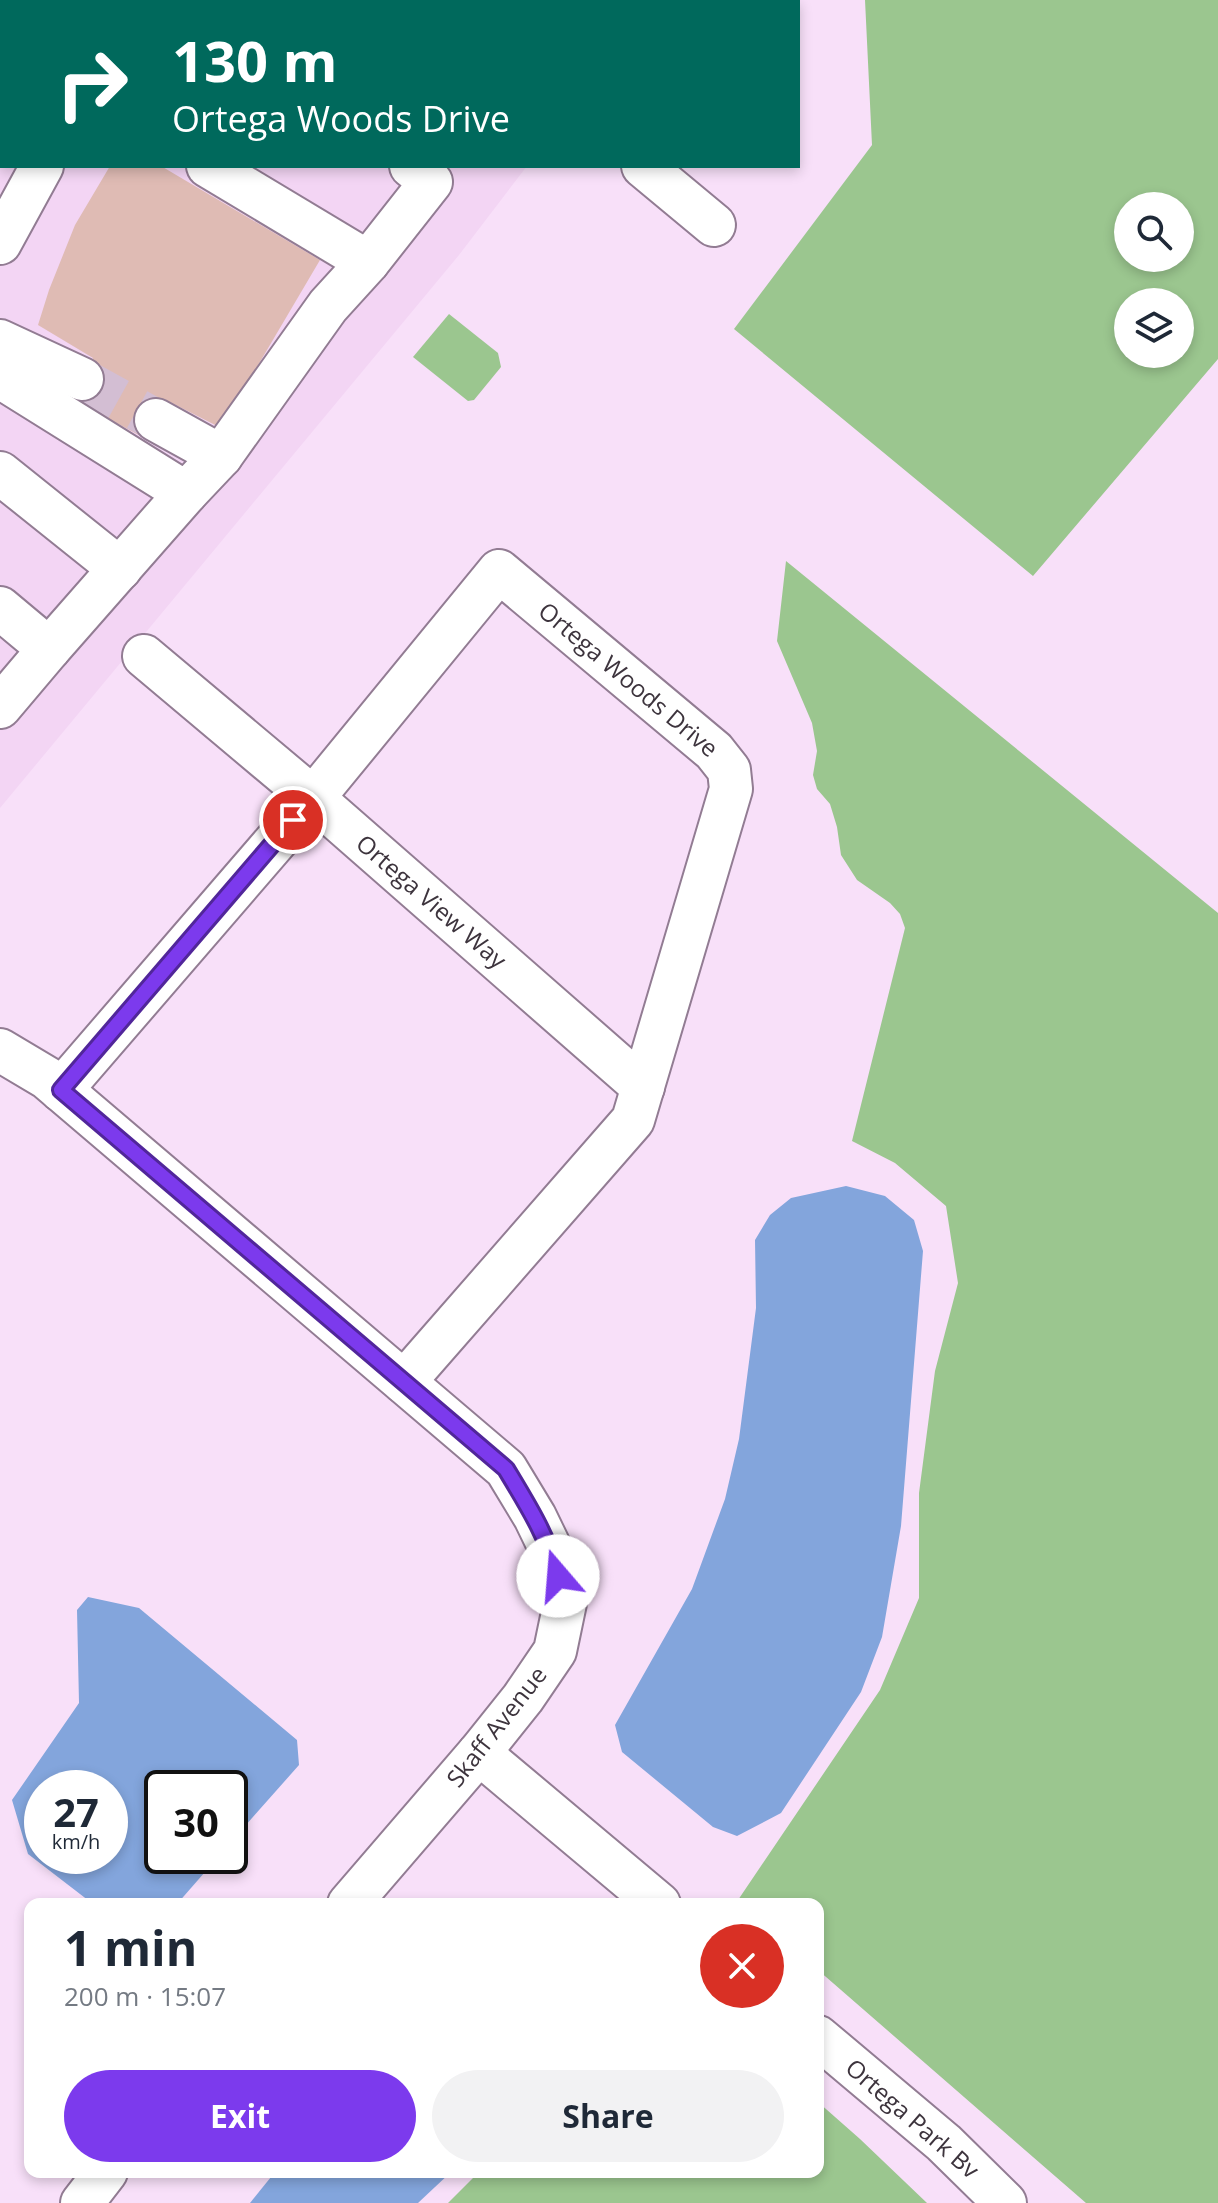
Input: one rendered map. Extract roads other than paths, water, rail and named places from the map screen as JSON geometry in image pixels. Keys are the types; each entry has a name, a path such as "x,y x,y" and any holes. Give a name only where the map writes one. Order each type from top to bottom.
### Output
{"street":[{"path":"0,243 41,168"},
{"path":"211,168 368,262"},
{"path":"0,707 221,456 328,306 368,262 431,182 414,168"},
{"path":"645,168 714,225"},
{"path":"0,341 82,379"},
{"path":"0,377 186,493"},
{"path":"156,420 221,456"},
{"path":"0,473 120,569"},
{"name":"Ortega Woods Drive","path":"61,1090 313,798 499,571 714,751 729,770 731,789 633,1120 404,1382"},
{"path":"0,608 49,649"},
{"name":"Ortega View Way","path":"144,656 313,798 643,1087"},
{"name":"Skaff Avenue","path":"0,1050 47,1078 506,1469 551,1550 565,1603 555,1651 523,1698 479,1753 354,1898"},
{"path":"479,1753 652,1898"},
{"name":"Ortega Park Bv","path":"824,2042 944,2143 1005,2203"},
{"path":"82,2203 101,2178"}],"water":[{"path":"846,1186 885,1196 914,1220 923,1251 901,1526 882,1637 861,1692 781,1813 737,1836 713,1827 622,1752 615,1725 692,1589 725,1499 739,1439 756,1308 755,1240 770,1215 791,1198"},
{"path":"88,1597 139,1608 297,1740 299,1765 248,1823 248,1770 144,1770 144,1874 203,1874 182,1898 85,1898 54,1874 128,1874 128,1770 33,1770 79,1703 77,1610"},
{"path":"24,1783 24,1840 12,1800"},
{"path":"270,2178 445,2178 418,2203 250,2203"}],"tunnel":[{"path":"82,379 156,420"}]}
